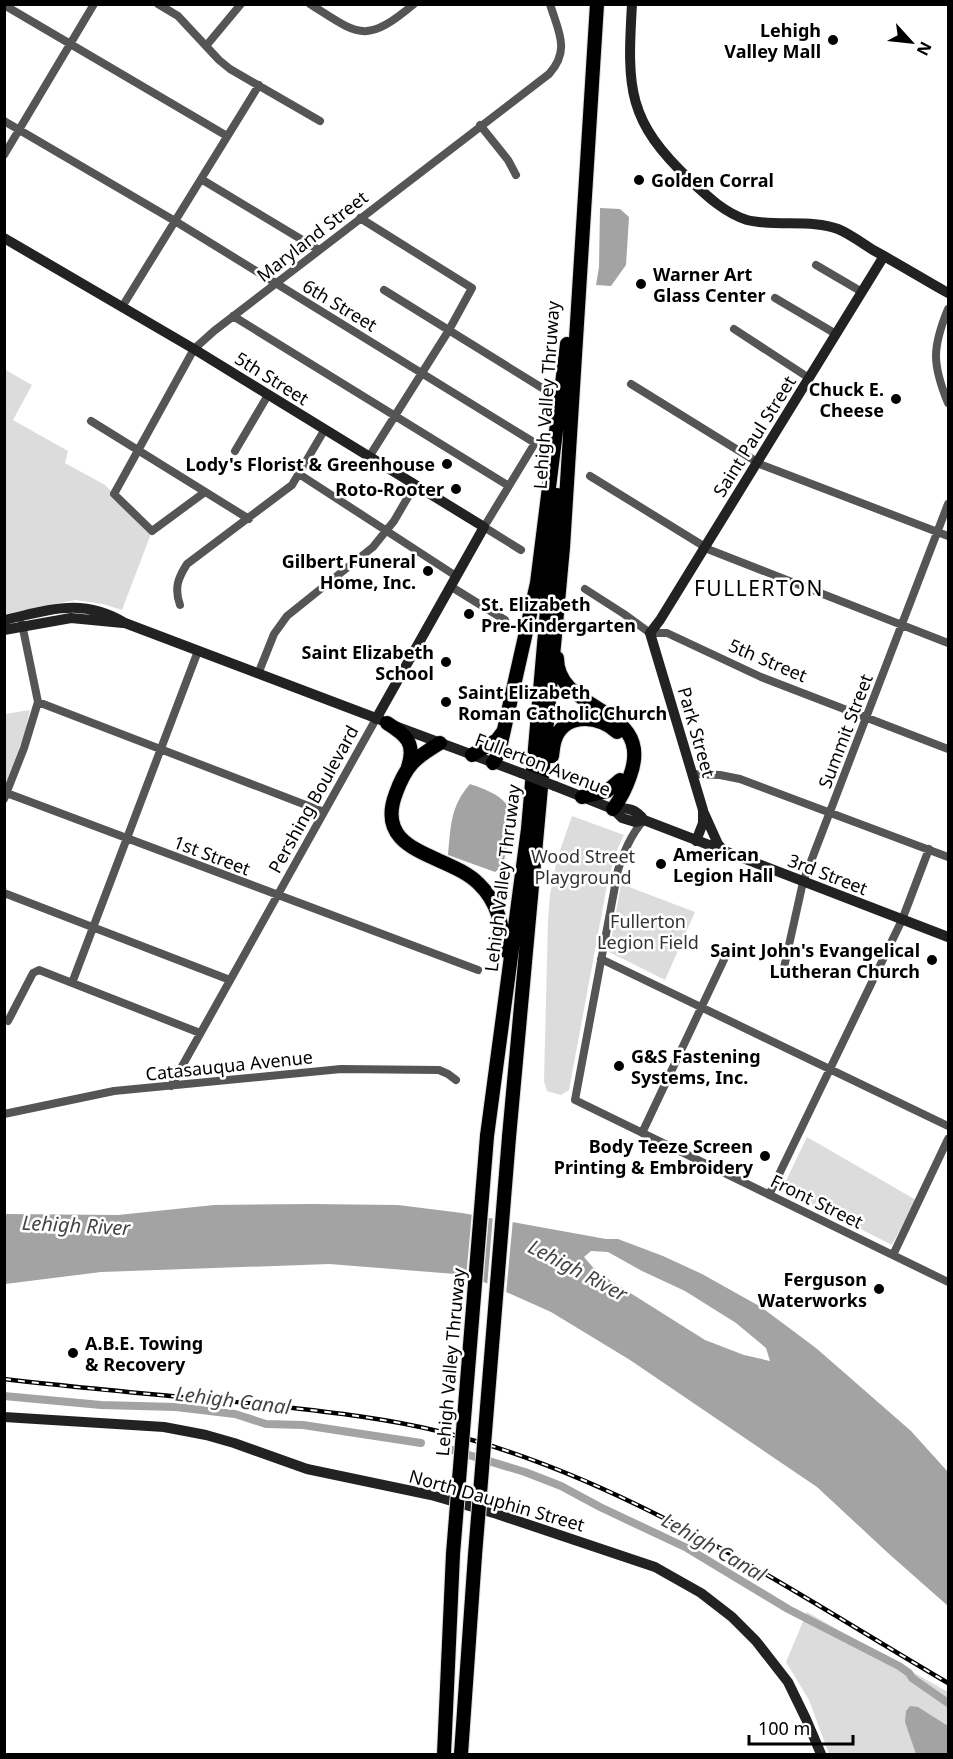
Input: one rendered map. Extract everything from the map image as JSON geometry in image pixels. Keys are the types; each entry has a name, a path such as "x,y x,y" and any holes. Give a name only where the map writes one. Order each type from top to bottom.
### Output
{"highway":[{"name":"Lehigh Valley Thruway","path":"444,1755 453,1554 487,1136 528,829 564,416 588,4"},
{"name":"Lehigh Valley Thruway","path":"461,1755 509,1137 563,547 597,4"},
{"path":"493,763 499,752 537,583 568,339"},
{"path":"563,547 557,661 559,672 571,690 621,724 633,746 632,770 622,797 613,808"},
{"path":"536,838 555,739 565,726 579,720 590,719 602,722 615,730 624,742 626,763 614,796 613,808"},
{"path":"382,721 405,734 411,753 408,768 393,803 392,821 396,832 408,846 463,871 485,891 500,917 509,966"},
{"path":"472,755 497,740 503,732"},
{"path":"408,768 418,756 440,743"},
{"path":"582,797 607,791 620,780"}],"street":[{"path":"4,155 94,4"},
{"path":"158,4 178,16 230,69 320,121"},
{"path":"206,46 241,4"},
{"path":"310,4 352,30 360,32 381,28 412,5"},
{"name":"Maryland Street","path":"205,492 152,531 114,494 194,349 233,316 554,68 562,48 550,4"},
{"path":"632,4 630,82 634,103 657,146 669,160 715,202 736,216 756,222 836,228 948,293"},
{"path":"4,5 227,136"},
{"path":"122,308 259,85"},
{"name":"6th Street","path":"4,121 175,221 535,443 509,486"},
{"path":"480,126 508,160 516,175"},
{"path":"201,179 319,250"},
{"path":"360,218 472,288 449,330 369,457"},
{"name":"5th Street","path":"4,238 194,349 521,550"},
{"name":"Saint Paul Street","path":"650,633 884,256"},
{"path":"816,265 862,292"},
{"path":"384,290 547,391"},
{"path":"775,298 836,334"},
{"path":"948,309 939,334 935,356 938,375 948,403"},
{"path":"233,316 509,486 484,527"},
{"path":"734,329 809,378"},
{"path":"631,384 757,462 948,536"},
{"path":"235,451 268,394"},
{"path":"91,421 249,519"},
{"path":"180,604 176,587 178,578 188,564 292,485 325,429"},
{"path":"299,474 456,576"},
{"path":"590,476 705,546 948,642"},
{"path":"258,674 274,634 286,616 360,559 386,532 415,485"},
{"name":"Summit Street","path":"783,972 803,882 948,504"},
{"name":"Pershing Boulevard","path":"171,1086 324,812 382,721 450,586 484,527"},
{"path":"450,586 505,620"},
{"name":"5th Street","path":"585,589 650,633 667,633 761,677 948,748"},
{"name":"Fullerton Avenue","path":"4,620 71,618 125,623 582,797 613,808 626,807 639,812 644,820 696,841"},
{"path":"5,794 24,748 38,702 21,621"},
{"name":"Fullerton Avenue","path":"4,630 21,621"},
{"name":"Park Street","path":"650,633 703,810 703,823 696,841"},
{"path":"72,983 198,651"},
{"path":"38,702 324,812"},
{"path":"693,774 720,775 740,779 948,857"},
{"name":"1st Street","path":"5,794 477,970"},
{"path":"703,810 718,844 725,852"},
{"path":"644,820 635,832 621,862 601,959 948,1126"},
{"name":"3rd Street","path":"696,841 948,937"},
{"path":"769,1195 902,920 929,849"},
{"path":"4,893 230,980"},
{"path":"642,1133 728,951"},
{"name":"Front Street","path":"601,959 575,1100 948,1282"},
{"path":"8,1021 33,973 39,970 200,1033"},
{"name":"Catasauqua Avenue","path":"4,1114 114,1091 341,1069 439,1071 456,1080"},
{"path":"893,1255 948,1139"},
{"name":"North Dauphin Street","path":"4,1417 164,1427 206,1435 307,1469 431,1496 497,1514 655,1567 686,1583 717,1604 763,1649 795,1696 821,1755"}],"green space":[{"path":"4,369 32,385 13,420 68,451 65,463 105,485 152,531 122,610 103,604 76,600 5,614"},
{"path":"30,710 25,732 5,786 5,714"},
{"name":"Wood Street Playground","path":"572,816 624,835 616,852 608,880 569,1090 561,1095 547,1091 544,1081 548,920 557,859"},
{"name":"Fullerton Legion Field","path":"621,884 695,912 665,980 609,952"},
{"path":"807,1137 916,1200 892,1245 782,1189"},
{"path":"807,1612 948,1692 948,1754 829,1754 809,1700 786,1662"}],"water":[{"path":"600,208 620,209 629,217 626,265 611,286 596,285 599,267"},
{"path":"470,784 500,798 505,802 511,814 503,866 495,872 448,855 455,809 463,792"},
{"name":"Lehigh River","path":"214,1205 398,1205 462,1213 606,1239 618,1239 702,1274 761,1307 816,1348 911,1431 948,1472 948,1606 817,1487 630,1360 551,1312 468,1275 329,1264 101,1272 5,1284 4,1214 118,1215","holes":["591,1251 608,1252 685,1291 736,1323 766,1348 770,1361 744,1355 705,1340 597,1272 584,1257"]},
{"path":"910,1706 918,1707 948,1726 948,1754 916,1754 905,1722 906,1711"}],"pier":[{"path":"472,1212 489,1215 483,1285 466,1278"},
{"path":"493,1215 513,1219 506,1295 487,1287"}],"waterway":[{"name":"Lehigh Canal","path":"4,1396 101,1405 176,1407 235,1414 266,1424 303,1425 421,1443"},
{"name":"Lehigh Canal","path":"449,1449 525,1472 561,1486 687,1548 788,1609 899,1666 948,1703"}],"railway":[{"path":"4,1379 350,1415 442,1432 510,1452 576,1477 704,1539 948,1683"}],"place":[{"name":"Lehigh Valley Mall","path":"833,40"},
{"name":"Golden Corral","path":"639,180"},
{"name":"Warner Art Glass Center","path":"641,284"},
{"name":"Chuck E. Cheese","path":"896,399"},
{"name":"Lody's Florist & Greenhouse","path":"447,464"},
{"name":"Roto-Rooter","path":"456,489"},
{"name":"Gilbert Funeral Home, Inc.","path":"428,571"},
{"name":"St. Elizabeth Pre-Kindergarten","path":"469,614"},
{"name":"Saint Elizabeth School","path":"446,662"},
{"name":"Saint Elizabeth Roman Catholic Church","path":"446,702"},
{"name":"American Legion Hall","path":"661,864"},
{"name":"Saint John's Evangelical Lutheran Church","path":"932,960"},
{"name":"G&S Fastening Systems, Inc.","path":"619,1066"},
{"name":"Body Teeze Screen Printing & Embroidery","path":"765,1156"},
{"name":"Ferguson Waterworks","path":"879,1289"},
{"name":"A.B.E. Towing & Recovery","path":"73,1353"}],"district":[{"name":"FULLERTON","path":"759,588"}]}
